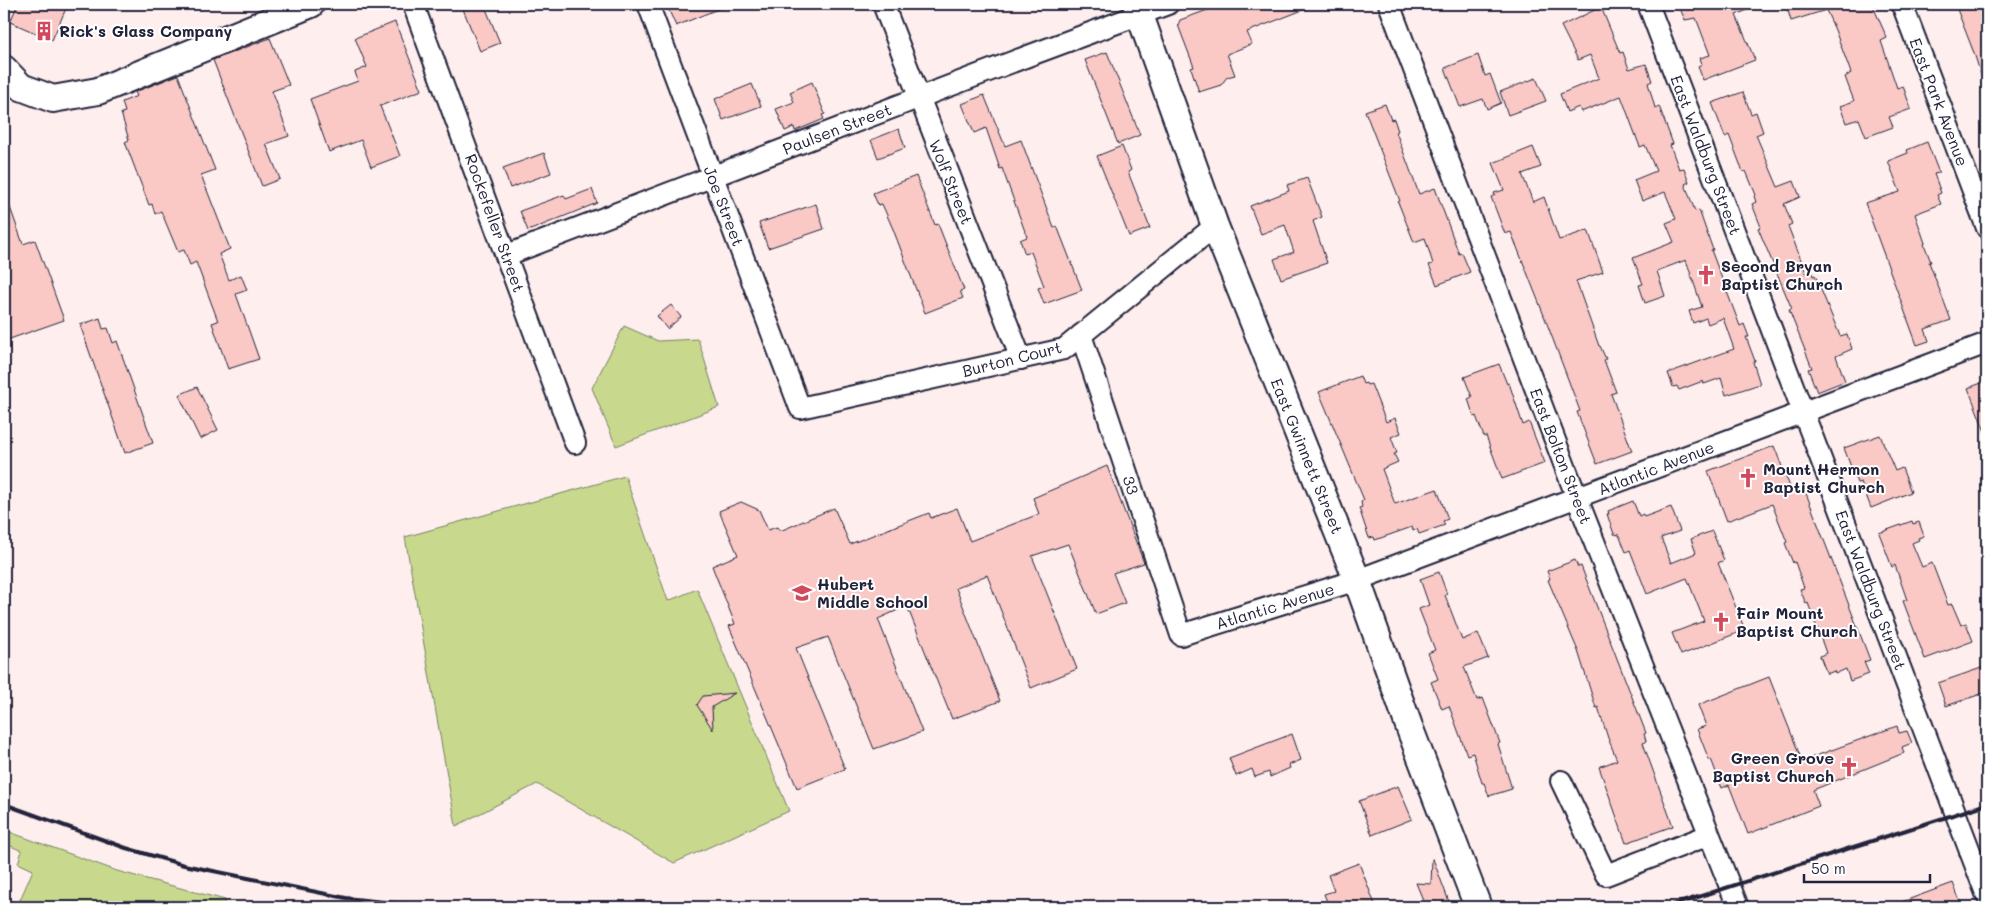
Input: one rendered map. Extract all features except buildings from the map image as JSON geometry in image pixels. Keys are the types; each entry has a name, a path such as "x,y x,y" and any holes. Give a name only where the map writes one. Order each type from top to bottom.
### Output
{"main road":[{"path":"4,69 22,87 53,99 98,91 311,4"},
{"name":"East Gwinnett Street","path":"1139,9 1215,226 1357,580 1410,729 1478,907"}],"street":[{"name":"Rockefeller Street","path":"414,4 575,443"},
{"name":"Joe Street","path":"648,4 800,408"},
{"name":"Wolf Street","path":"883,4 1021,359"},
{"name":"Paulsen Street","path":"507,255 918,97 1139,9 1168,4"},
{"name":"East Bolton Street","path":"1389,4 1577,498 1738,907"},
{"name":"East Waldburg Street","path":"1648,4 1987,896"},
{"name":"East Park Avenue","path":"1902,4 1987,228"},
{"name":"Burton Court","path":"800,408 1064,349 1215,226"},
{"name":"33","path":"1081,335 1181,635"},
{"name":"Atlantic Avenue","path":"1181,635 1357,580 1803,412 1915,372 1987,343"},
{"path":"1561,781 1606,874 1709,835"}],"green space":[{"path":"624,326 658,341 698,339 719,407 616,446 592,388"},
{"path":"625,476 668,601 697,589 789,811 674,863 537,784 456,826 405,537"},
{"path":"4,830 117,871 225,900 226,907 17,907 33,870 18,863 22,851 4,843"}],"railway":[{"path":"4,804 126,848 184,865 346,898 430,907"},
{"path":"1667,907 1987,804"}],"place":[{"name":"Rick's Glass Company","path":"44,31"},
{"name":"Second Bryan Baptist Church","path":"1706,275"},
{"name":"Mount Hermon Baptist Church","path":"1748,478"},
{"name":"Hubert Middle School","path":"802,593"},
{"name":"Fair Mount Baptist Church","path":"1721,622"},
{"name":"Green Grove Baptist Church","path":"1849,767"}]}
